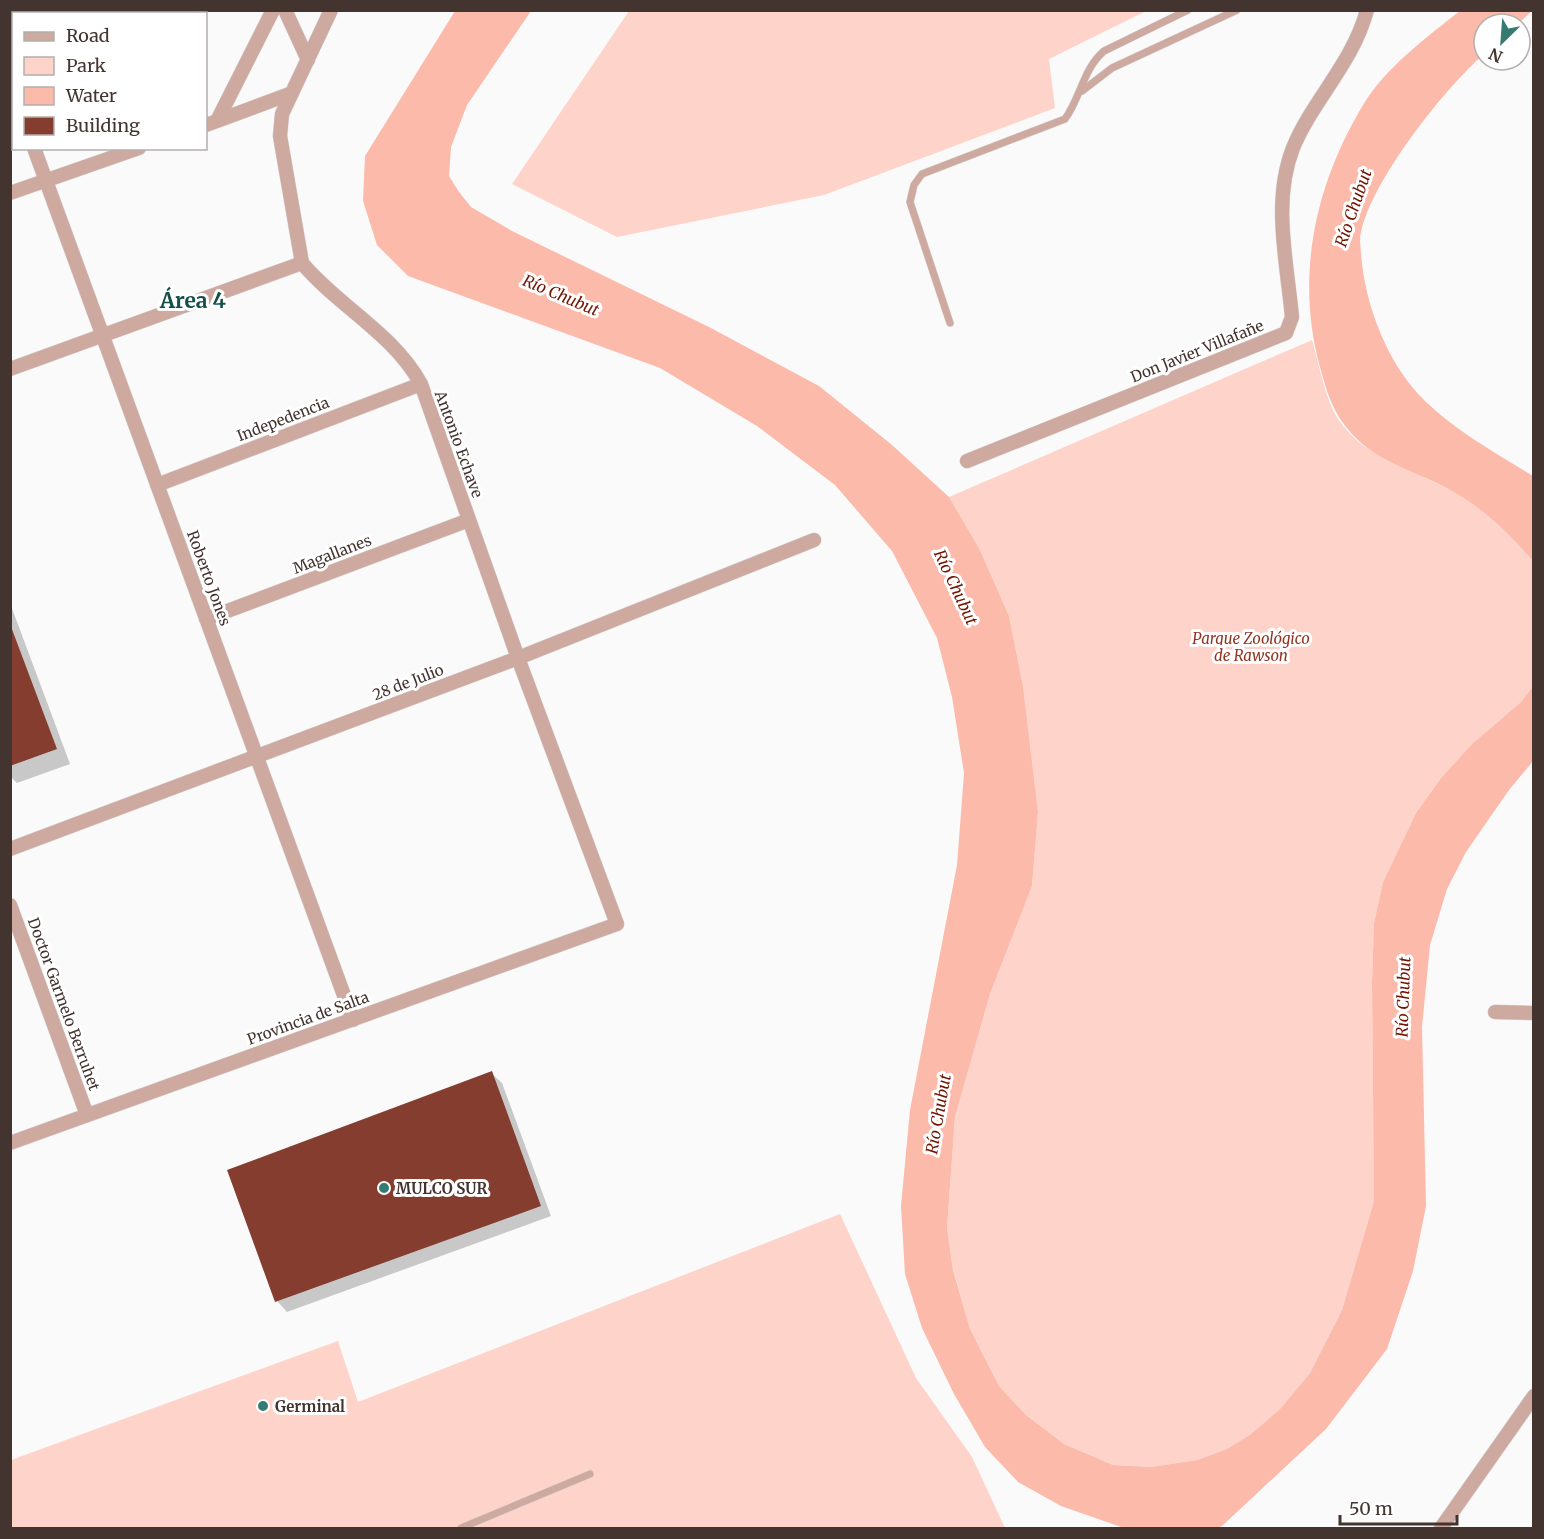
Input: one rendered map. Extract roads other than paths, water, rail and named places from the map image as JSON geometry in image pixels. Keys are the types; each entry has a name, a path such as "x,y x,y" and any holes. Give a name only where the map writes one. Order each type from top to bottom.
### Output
{"street":[{"path":"211,123 273,10"},
{"path":"285,10 308,60"},
{"path":"10,369 303,262 280,136 282,114 331,10"},
{"name":"Don Javier Villafañe","path":"967,461 1286,333 1292,317 1281,197 1286,173 1293,147 1354,44 1367,10"},
{"path":"211,123 292,93"},
{"name":"Roberto Jones","path":"35,150 353,1020"},
{"path":"10,193 133,150"},
{"name":"Antonio Echave","path":"303,262 315,278 398,350 421,384 518,658 617,924"},
{"name":"Indepedencia","path":"157,485 421,384"},
{"name":"Magallanes","path":"206,619 469,520"},
{"name":"28 de Julio","path":"10,849 518,658 814,540"},
{"name":"Doctor Garmelo Berruhet","path":"10,904 87,1116"},
{"name":"Provincia de Salta","path":"10,1143 617,924"},
{"path":"1496,1012 1533,1013"},
{"path":"1441,1528 1533,1396"}],"lane":[{"path":"950,323 910,202 914,185 922,174 1065,119 1080,93 1092,61 1104,51 1188,10"},
{"path":"1080,93 1112,68 1237,10"},
{"path":"461,1528 590,1474"}],"water":[{"name":"Río Chubut","path":"1461,10 1532,11 1472,12 1472,65 1430,112 1394,162 1380,187 1361,232 1363,274 1373,314 1381,334 1400,370 1412,386 1450,423 1533,476 1533,561 1499,525 1480,509 1446,488 1380,456 1367,448 1348,430 1329,396 1313,333 1309,299 1310,265 1314,232 1333,167 1346,135 1372,91 1395,66"},
{"name":"Río Chubut","path":"455,11 531,11 467,105 451,147 449,176 471,207 512,231 709,327 819,386 892,445 949,497 980,550 1009,616 1023,686 1038,812 1032,886 990,994 955,1117 947,1228 953,1270 970,1329 999,1386 1026,1415 1064,1444 1113,1465 1151,1467 1197,1460 1227,1449 1251,1434 1280,1409 1310,1373 1342,1310 1374,1201 1372,983 1374,923 1383,882 1416,813 1441,778 1472,744 1521,702 1533,686 1533,761 1509,790 1466,852 1447,889 1430,945 1422,1027 1426,1206 1413,1271 1387,1349 1326,1429 1222,1526 1216,1528 1124,1528 1061,1506 1018,1482 985,1447 954,1394 922,1328 905,1274 901,1206 910,1110 957,865 964,773 952,697 937,638 892,551 835,485 757,426 660,368 408,276 377,245 363,201 365,156"}],"place":[{"name":"MULCO SUR","path":"384,1188"},
{"name":"Germinal","path":"263,1406"}],"district":[{"name":"Área 4","path":"193,300"}],"park label":[{"name":"Parque Zoológico de Rawson","path":"1251,646"}]}
